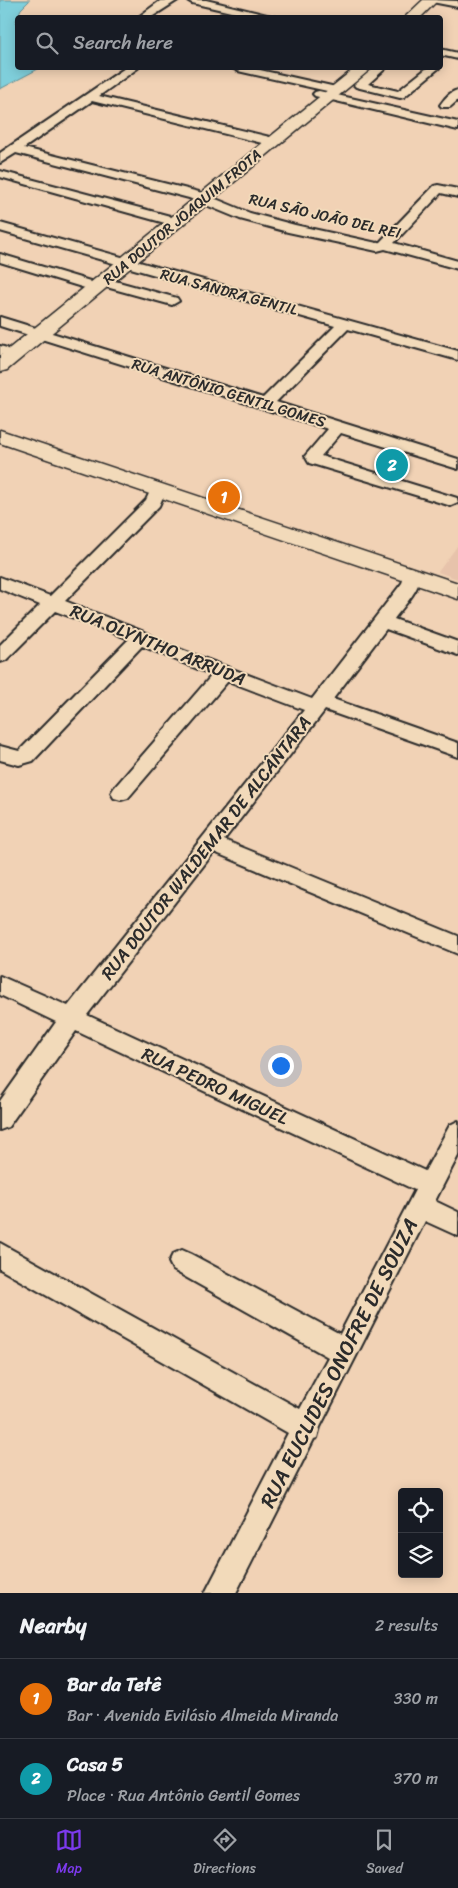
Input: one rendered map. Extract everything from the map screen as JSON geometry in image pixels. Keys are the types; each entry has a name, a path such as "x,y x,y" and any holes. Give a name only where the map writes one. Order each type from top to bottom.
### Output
{"street":[{"path":"192,0 225,3 264,15"},
{"path":"426,15 439,0"},
{"path":"415,15 439,0 458,4"},
{"path":"146,15 164,3 172,1"},
{"path":"154,15 172,1"},
{"path":"210,14 225,3"},
{"path":"443,53 458,56"},
{"path":"443,62 458,63"},
{"path":"0,158 129,70"},
{"path":"246,70 458,126"},
{"name":"RUA DOUTOR JOAQUIM FROTA","path":"328,92 349,70"},
{"name":"RUA DOUTOR JOAQUIM FROTA","path":"33,332 85,284 121,261 328,92 361,70"},
{"path":"378,70 360,85 400,95 431,70"},
{"path":"446,105 458,93"},
{"path":"89,97 269,140"},
{"name":"RUA SÃO JOÃO DEL REI","path":"14,149 199,197 245,216 293,229 377,247 385,245 458,265"},
{"path":"2,174 165,219"},
{"path":"385,245 438,190 458,192"},
{"name":"RUA DOUTOR JOAQUIM FROTA","path":"0,355 104,282 121,261 165,219 199,197"},
{"name":"RUA SANDRA GENTIL","path":"0,227 458,356"},
{"path":"0,258 85,284"},
{"path":"104,282 172,301"},
{"name":"RUA ANTÔNIO GENTIL GOMES","path":"0,321 458,464"},
{"path":"265,405 345,324"},
{"path":"338,428 313,456 315,460 451,501"},
{"path":"0,436 458,592"},
{"path":"0,656 55,603 152,502 158,490"},
{"name":"RUA DOUTOR WALDEMAR DE ALCÂNTARA","path":"0,1120 71,1019 319,705 410,584 412,576"},
{"name":"RUA OLYNTHO ARRUDA","path":"0,583 141,637 155,646 224,673 458,750"},
{"path":"381,622 458,649"},
{"path":"0,753 19,758 26,756 141,637"},
{"path":"121,794 224,673"},
{"path":"209,842 458,945"},
{"name":"RUA PEDRO MIGUEL","path":"0,985 425,1195 458,1224"},
{"name":"RUA EUCLIDES ONOFRE DE SOUZA","path":"220,1593 307,1428 344,1351 458,1132"},
{"path":"0,1255 307,1428"},
{"path":"182,1262 344,1351"}],"shaded area":[{"path":"458,545 458,579 438,572"}],"water":[{"path":"0,0 30,0 21,9 18,15 15,15 15,70 36,70 0,89"}],"place":[{"name":"Casa 5","path":"392,465"},
{"name":"Bar da Tetê","path":"224,497"}]}
